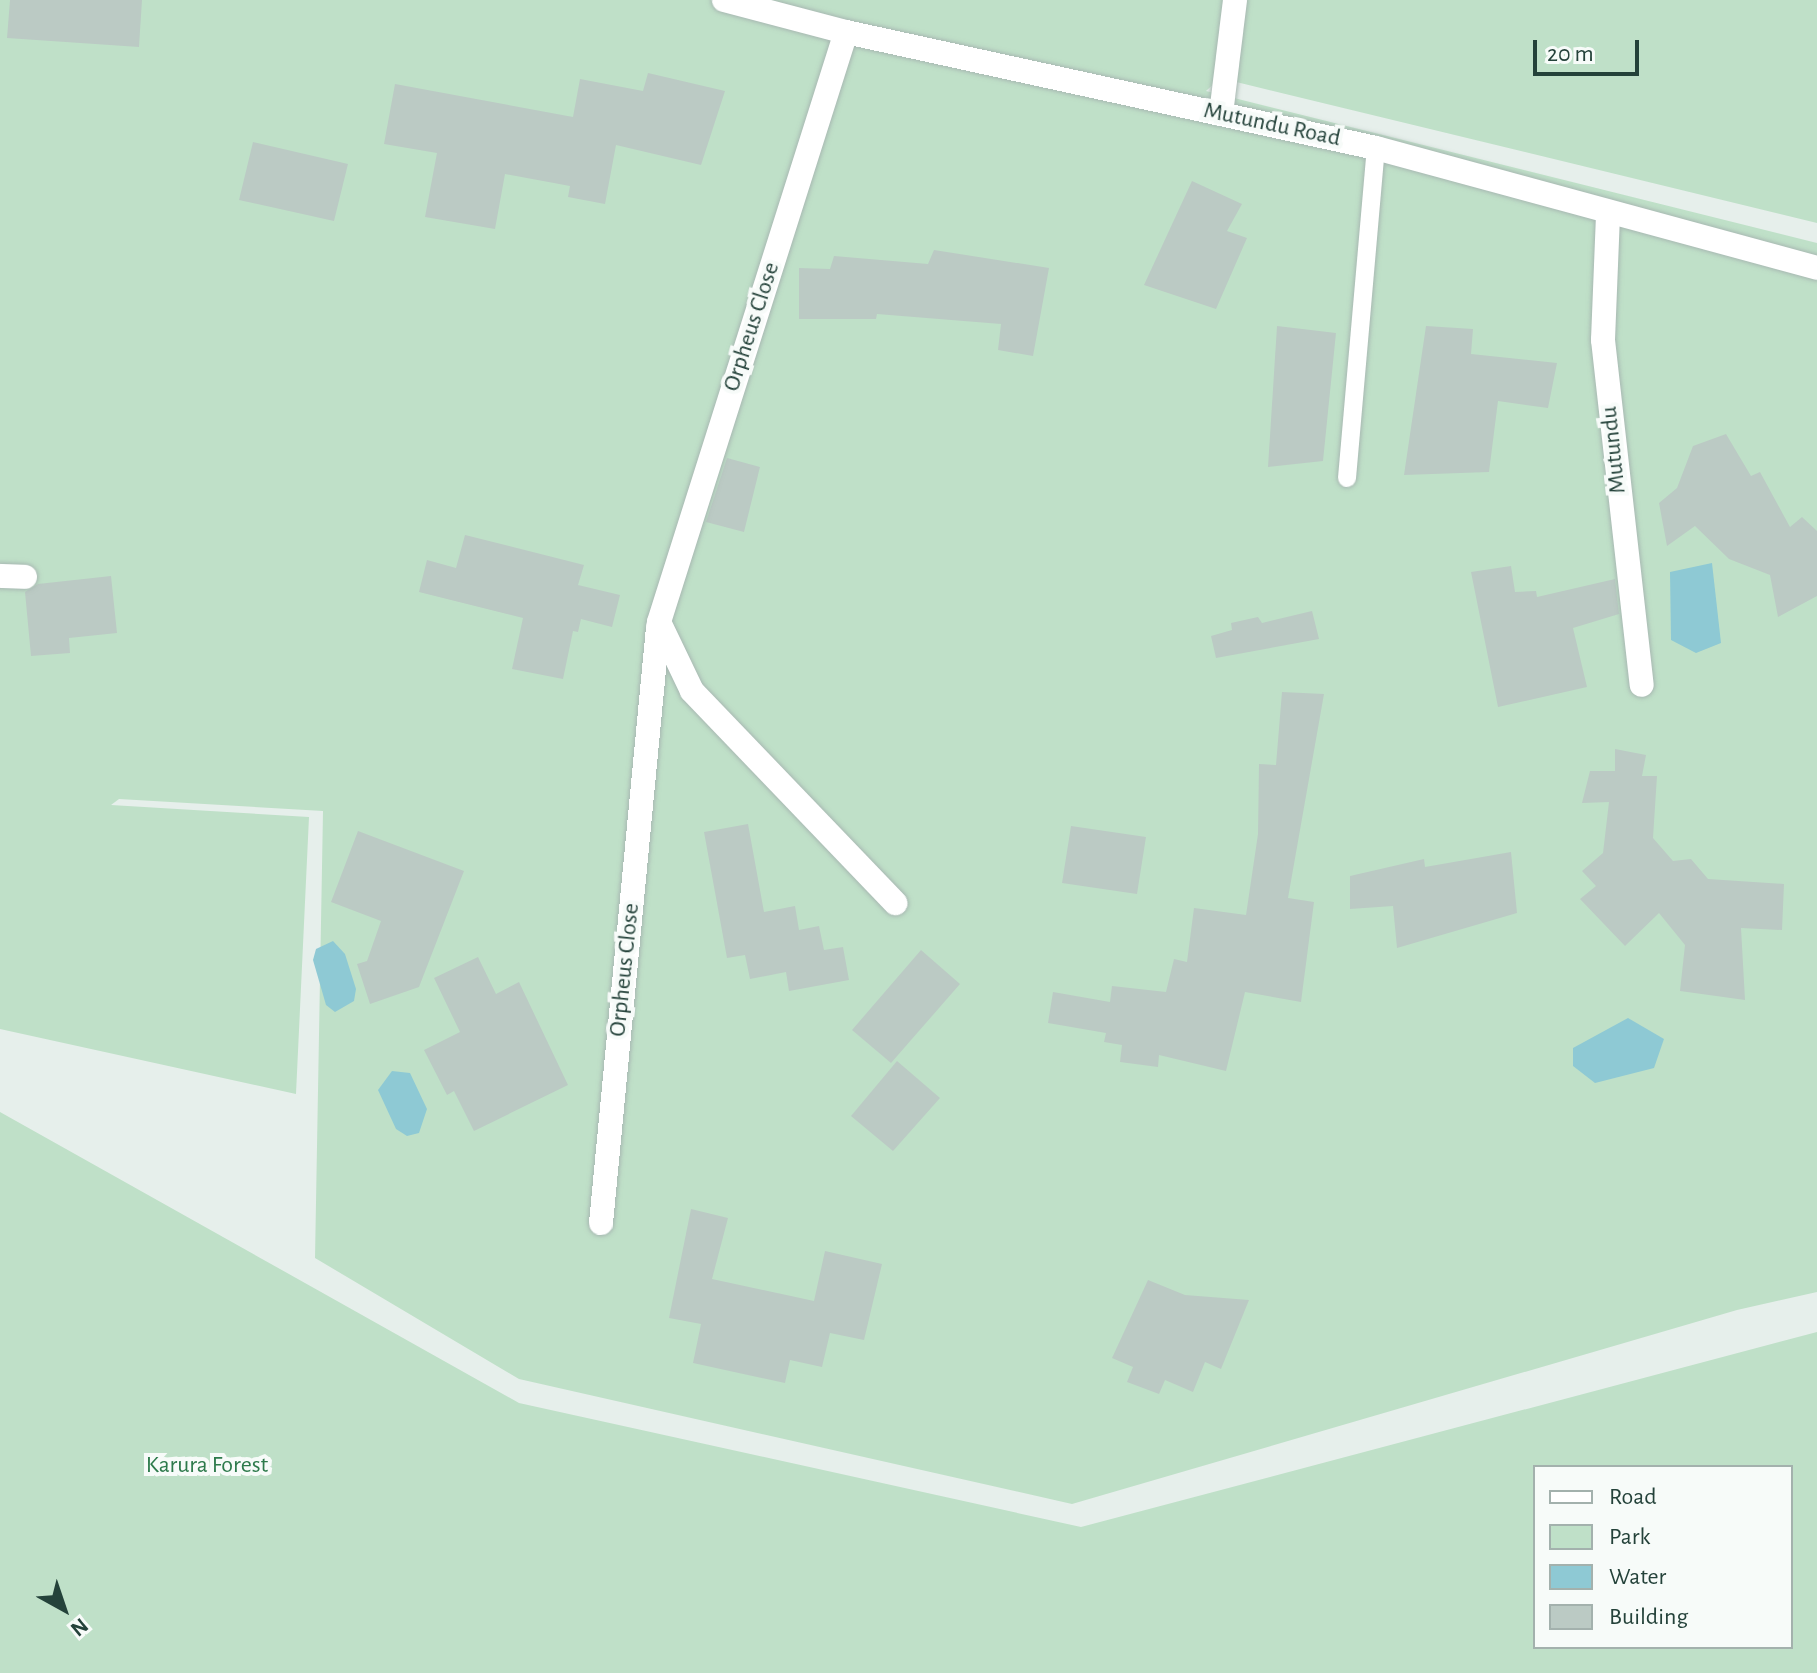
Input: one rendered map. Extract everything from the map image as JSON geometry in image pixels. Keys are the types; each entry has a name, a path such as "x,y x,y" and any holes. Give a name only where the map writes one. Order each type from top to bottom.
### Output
{"street":[{"name":"Mutundu Road","path":"724,0 846,32 1376,148 1608,215 1817,268"},
{"path":"1221,114 1235,0"},
{"name":"Orpheus Close","path":"601,1223 659,622 846,32"},
{"name":"Mutundu","path":"1608,215 1603,340 1642,685"},
{"path":"0,576 25,577"},
{"path":"659,622 692,691 895,903"}],"lane":[{"path":"1347,478 1376,148"}],"green space":[{"path":"0,0 1817,0 1817,223 1220,78 1206,91 1817,243 1817,1292 1737,1310 1072,1504 519,1379 315,1258 323,811 119,799 111,805 309,817 296,1094 0,1029"},
{"name":"Karura Forest","path":"0,1112 519,1403 1081,1527 1817,1332 1817,1673 0,1673"}],"water":[{"path":"1712,563 1721,643 1696,653 1671,640 1670,572"},
{"path":"333,941 345,954 356,989 354,1001 335,1012 326,1005 313,960 316,949"},
{"path":"1628,1018 1664,1039 1654,1068 1595,1083 1573,1066 1573,1048"},
{"path":"392,1071 410,1073 427,1109 419,1133 407,1136 396,1129 378,1090"}],"building":[{"path":"10,0 142,0 139,47 7,38"},
{"path":"648,73 725,91 701,165 616,145 605,204 568,197 570,186 505,174 495,229 425,217 437,153 384,144 395,84 573,117 580,79 643,91"},
{"path":"253,142 348,164 334,221 239,200"},
{"path":"1192,181 1242,204 1227,231 1247,238 1216,309 1144,285"},
{"path":"934,250 1049,268 1033,356 998,350 1001,324 877,314 876,319 799,319 799,268 830,269 834,256 928,264"},
{"path":"1277,326 1336,333 1323,461 1268,467"},
{"path":"1426,326 1473,329 1471,354 1557,363 1548,408 1498,401 1489,472 1404,475"},
{"path":"1726,434 1751,476 1760,472 1790,527 1802,517 1817,531 1817,596 1778,617 1770,575 1729,559 1695,526 1667,546 1659,503 1677,488 1693,446"},
{"path":"727,458 760,467 744,532 706,522"},
{"path":"465,535 584,565 578,585 620,595 612,627 581,619 578,632 573,631 563,679 512,669 523,618 419,592 427,560 456,568"},
{"path":"1511,566 1515,592 1536,591 1537,597 1615,579 1619,614 1573,628 1587,687 1498,707 1471,572"},
{"path":"111,576 117,633 69,638 70,653 31,656 25,592 38,584"},
{"path":"1312,611 1319,639 1216,658 1211,636 1232,630 1231,623 1258,617 1262,623"},
{"path":"1282,692 1324,694 1288,898 1314,902 1301,1002 1245,992 1226,1071 1159,1055 1158,1067 1120,1062 1122,1045 1104,1042 1106,1033 1048,1023 1053,992 1110,1002 1112,986 1166,992 1174,959 1187,962 1194,908 1246,915 1258,834 1259,764 1276,765"},
{"path":"1615,749 1646,755 1642,776 1657,776 1653,838 1673,861 1691,859 1708,879 1784,884 1782,930 1741,928 1745,1000 1680,991 1685,945 1659,913 1625,946 1580,899 1596,886 1582,871 1603,853 1609,802 1582,803 1590,771 1615,771"},
{"path":"748,824 764,912 795,906 799,930 819,926 824,950 843,947 849,980 789,991 786,972 750,979 745,955 727,958 704,832"},
{"path":"1071,826 1146,837 1137,894 1062,883"},
{"path":"358,831 464,871 419,987 370,1004 357,964 367,961 381,921 331,902"},
{"path":"1511,852 1517,913 1397,948 1393,906 1350,909 1350,876 1424,859 1425,867"},
{"path":"921,950 960,984 891,1063 852,1030"},
{"path":"478,957 496,994 519,982 568,1085 474,1131 454,1091 447,1095 424,1050 460,1032 434,978"},
{"path":"897,1061 940,1098 893,1151 851,1116"},
{"path":"691,1209 728,1218 712,1279 814,1301 825,1251 882,1264 864,1340 830,1333 822,1367 790,1360 785,1383 693,1363 701,1324 669,1318"},
{"path":"1148,1280 1185,1295 1249,1300 1221,1369 1205,1362 1193,1392 1165,1380 1159,1394 1127,1382 1133,1367 1112,1358"}]}
